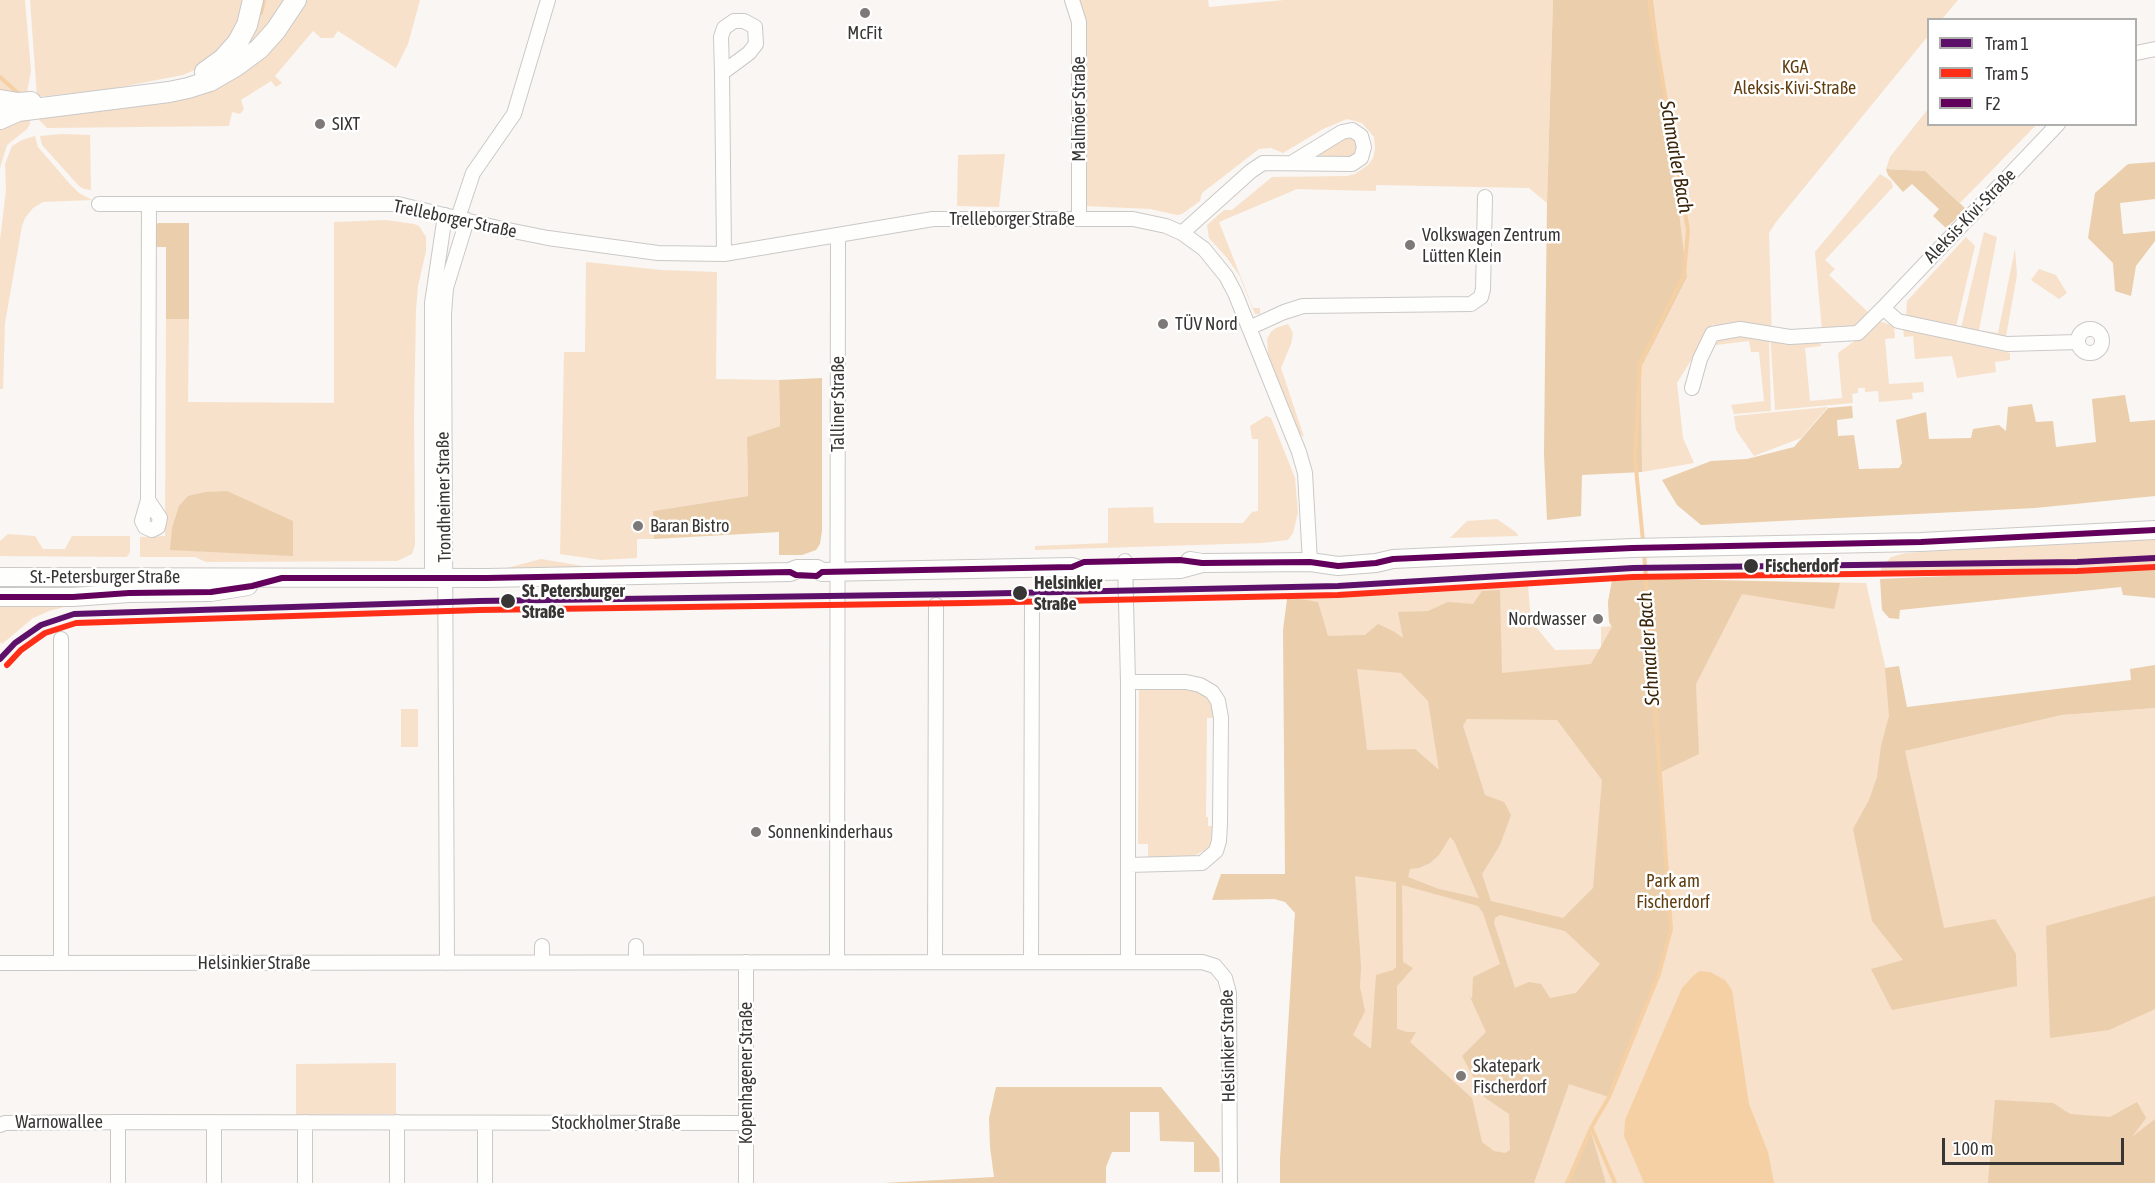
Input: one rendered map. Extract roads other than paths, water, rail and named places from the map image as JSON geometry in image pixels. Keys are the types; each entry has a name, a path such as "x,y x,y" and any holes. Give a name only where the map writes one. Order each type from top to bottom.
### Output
{"highway":[{"path":"0,100 18,103 110,93 190,79 207,71 223,59 238,42 247,25 253,0"},
{"path":"0,119 18,111 168,92 210,81 259,49 276,30 296,0"}],"main road":[{"name":"St.-Petersburger Straße","path":"0,577 438,578 790,572 797,569 817,569 830,572 1072,567 1084,571 1125,566 1180,569 1202,563 1310,562 1338,555 1376,554 1393,559 1641,547 1921,542 2155,530"},
{"name":"St.-Petersburger Straße","path":"0,597 211,592 252,586 282,578"}],"street":[{"path":"457,218 473,172 514,114 548,0"},
{"name":"Malmöer Straße","path":"1072,0 1079,22 1079,219"},
{"path":"2137,53 2155,49"},
{"path":"722,73 724,254"},
{"name":"Aleksis-Kivi-Straße","path":"1692,388 1700,359 1712,334 1740,329 1790,337 1858,333 2056,126"},
{"path":"1182,233 1263,163 1352,164 1361,158 1364,147 1361,136 1352,130 1342,132 1293,162"},
{"path":"1249,328 1284,312 1304,306 1471,304 1481,297 1484,289 1485,197"},
{"name":"Trelleborger Straße","path":"99,204 398,204 513,232 658,253 724,254 933,219 1133,219 1166,226 1182,233 1204,249 1226,276 1249,328 1299,452 1305,473 1310,562"},
{"path":"148,500 149,204"},
{"name":"Trondheimer Straße","path":"438,416 446,288 457,218"},
{"name":"Trondheimer Straße","path":"438,578 438,416 432,303 457,218"},
{"name":"Talliner Straße","path":"830,572 838,236"},
{"path":"1883,308 1898,321 2007,344 2078,342"},
{"path":"1125,566 1128,682 1128,962"},
{"path":"830,572 837,962"},
{"path":"438,578 447,963"},
{"path":"1030,962 1032,604"},
{"path":"935,962 936,605"},
{"path":"61,639 61,963"},
{"path":"1128,682 1186,682 1200,685 1212,692 1218,701 1221,718 1220,840 1216,851 1202,863 1128,865"},
{"path":"542,946 542,962"},
{"path":"636,946 636,962"},
{"name":"Kopenhagener Straße","path":"746,962 746,1183"},
{"name":"Helsinkier Straße","path":"0,963 1202,962 1215,966 1225,978 1229,993 1230,1183"},
{"path":"118,1122 118,1183"},
{"name":"Stockholmer Straße","path":"118,1122 746,1123"},
{"name":"Warnowallee","path":"0,1125 5,1123 118,1122"},
{"path":"214,1122 214,1183"},
{"path":"305,1122 305,1183"},
{"path":"397,1122 397,1183"},
{"path":"485,1123 485,1183"}],"waterway":[{"path":"261,13 264,0"},
{"name":"Schmarler Bach","path":"1643,541 1635,458 1640,364 1684,275 1688,230 1649,0"},
{"path":"0,77 19,94"},
{"name":"Schmarler Bach","path":"1567,1183 1591,1128 1609,1097 1659,974 1671,929 1644,552"},
{"path":"1592,1129 1615,1183"}],"tram line":[{"name":"1","path":"0,659 15,643 41,625 74,614 479,601 1338,586 1633,568 2077,562 2155,558"},
{"name":"5","path":"7,665 21,650 45,633 76,623 479,610 1338,595 1633,577 2077,571 2155,567"}],"place":[{"name":"McFit","path":"865,13"},
{"name":"SIXT","path":"320,124"},
{"name":"Volkswagen Zentrum Lütten Klein","path":"1410,245"},
{"name":"TÜV Nord","path":"1163,324"},
{"name":"Baran Bistro","path":"638,526"},
{"name":"Fischerdorf","path":"1751,566"},
{"name":"Helsinkier Straße","path":"1020,593"},
{"name":"St. Petersburger Straße","path":"508,601"},
{"name":"Nordwasser","path":"1598,619"},
{"name":"Sonnenkinderhaus","path":"756,832"},
{"name":"Skatepark Fischerdorf","path":"1461,1076"}],"park label":[{"name":"KGA Aleksis-Kivi-Straße","path":"1795,77"},
{"name":"Park am Fischerdorf","path":"1673,891"}]}
